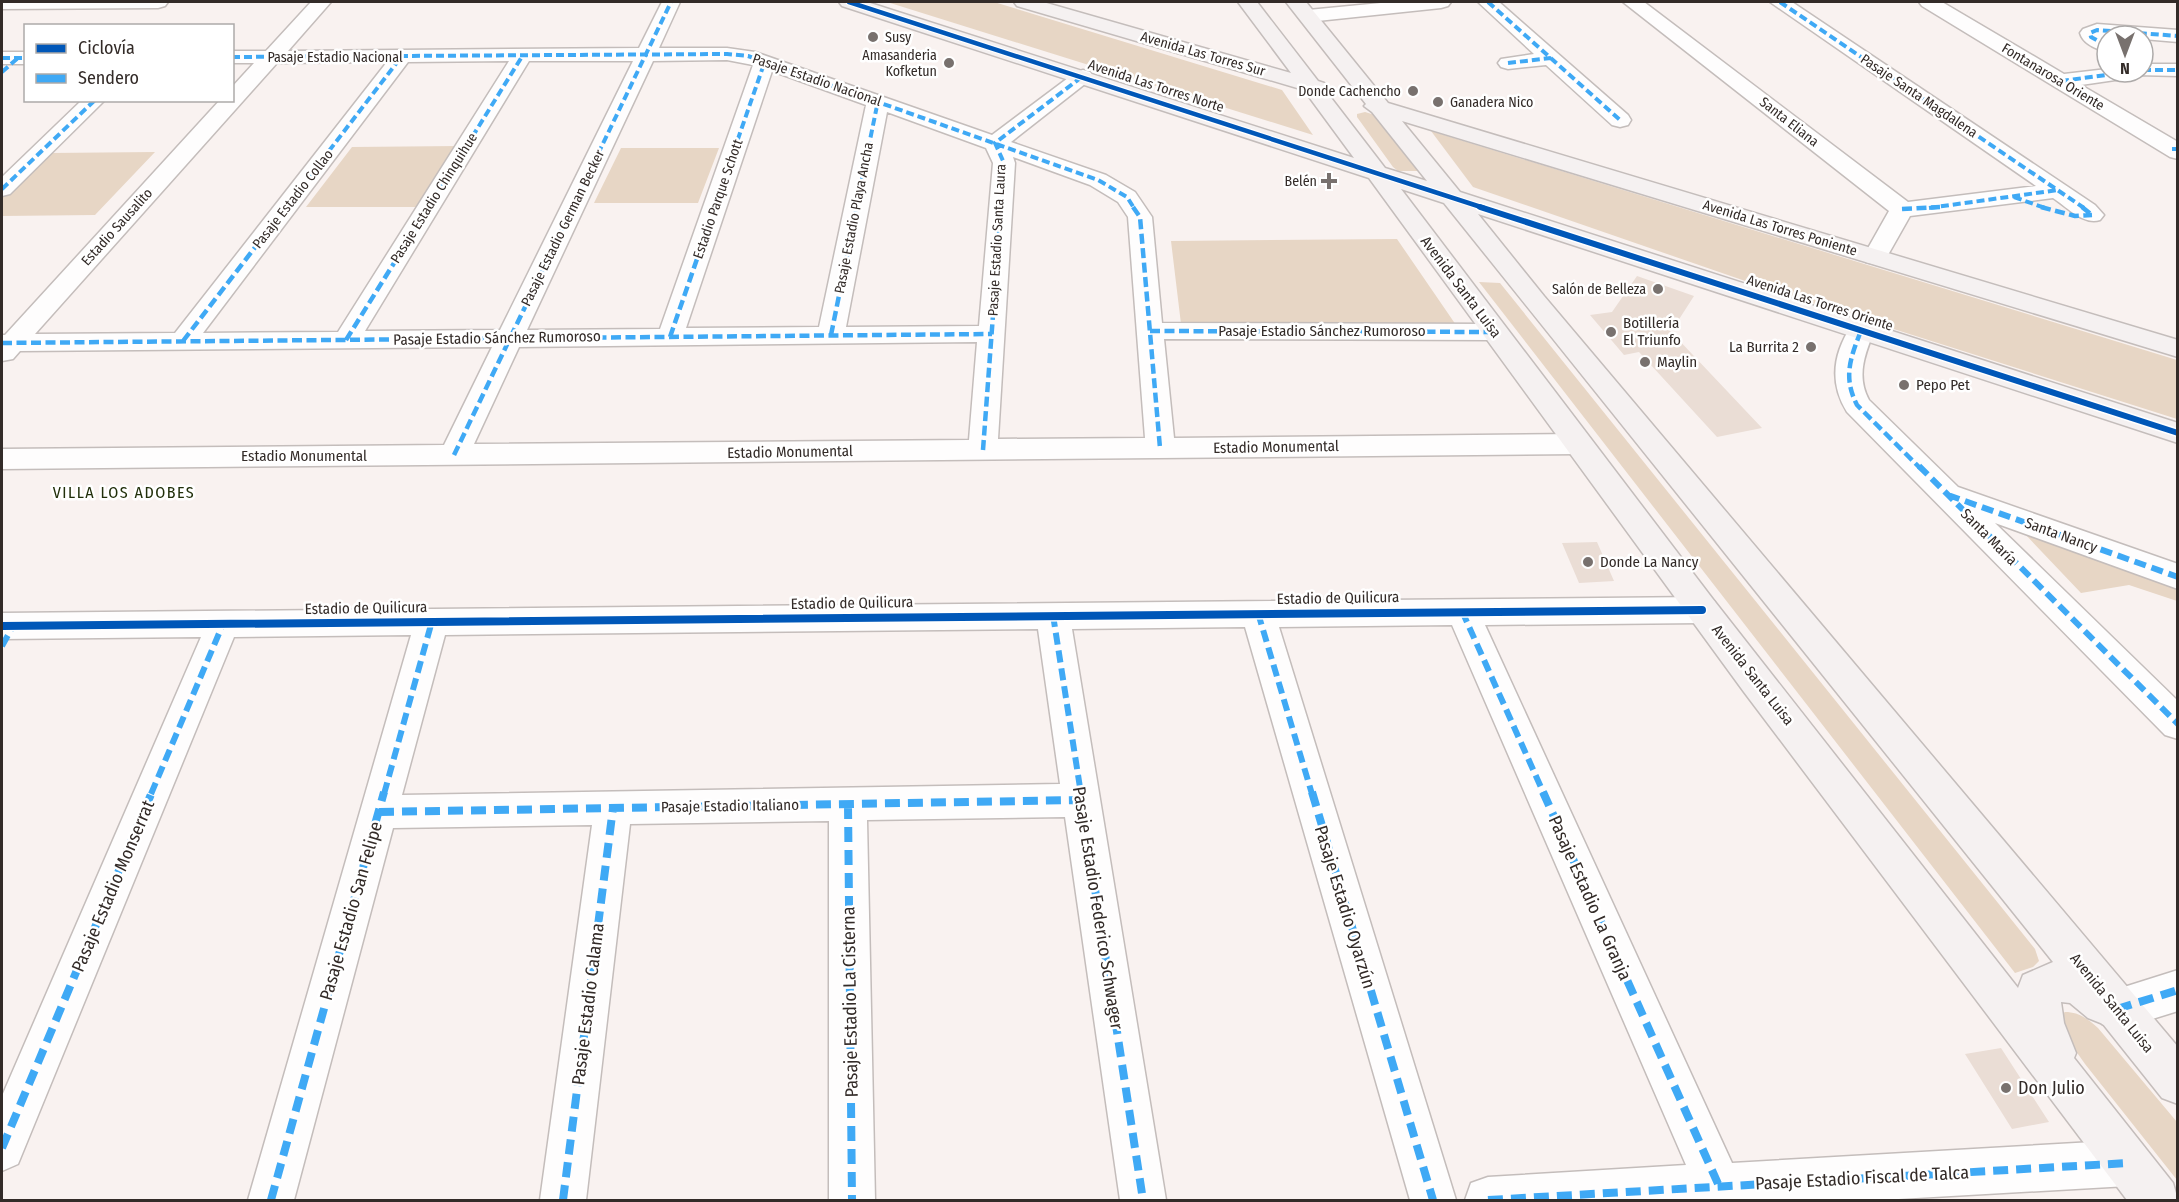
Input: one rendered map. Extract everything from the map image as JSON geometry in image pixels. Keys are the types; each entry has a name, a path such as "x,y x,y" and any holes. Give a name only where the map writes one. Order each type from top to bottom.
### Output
{"main road":[{"name":"Avenida Las Torres Norte","path":"849,2 1083,76 1454,199"},
{"name":"Avenida Las Torres Sur","path":"1024,2 1382,108"},
{"name":"Avenida Santa Luisa","path":"1248,2 1314,86 1375,172 1702,610 2156,1200"},
{"name":"Avenida Santa Luisa","path":"1302,9 1543,311 2178,1082"},
{"name":"Avenida Las Torres Poniente","path":"1382,108 2178,349"},
{"name":"Avenida Las Torres Oriente","path":"1454,199 2178,433"},
{"path":"2062,1076 2043,1023 2037,997 2038,990 2046,984 2062,981 2082,986 2095,995 2150,1048"}],"street":[{"path":"2,3 158,2"},
{"name":"Estadio Sausalito","path":"234,98 321,2"},
{"name":"Pasaje Estadio German Becker","path":"454,455 671,2"},
{"path":"1302,9 1441,2"},
{"path":"1488,2 1620,120"},
{"name":"Santa Eliana","path":"1633,2 1902,209"},
{"name":"Pasaje Santa Magdalena","path":"1780,2 2092,215 2083,217 2013,196"},
{"name":"Fontanarosa Oriente","path":"1929,2 2176,150"},
{"path":"2155,34 2178,36"},
{"name":"Pasaje Estadio Nacional","path":"234,57 727,54 765,61 1098,180 1114,188 1135,207 1142,228 1160,448"},
{"name":"Pasaje Estadio Collao","path":"183,341 402,56"},
{"name":"Pasaje Estadio Chinquihue","path":"346,340 523,56"},
{"path":"2,72 15,58"},
{"path":"1508,63 1551,58"},
{"name":"Estadio Parque Schott","path":"670,337 765,61"},
{"path":"2155,70 2178,70"},
{"name":"Pasaje Estadio Santa Laura","path":"983,450 1004,163 994,143 1083,76"},
{"path":"2061,81 2095,76"},
{"name":"Pasaje Estadio Playa Ancha","path":"831,335 878,101"},
{"path":"2,189 93,102"},
{"name":"Estadio Sausalito","path":"5,347 230,102"},
{"name":"Pasaje Santa Magdalena","path":"1902,209 1922,209 2058,190"},
{"path":"1875,257 1902,209"},
{"name":"Pasaje Estadio Sánchez Rumoroso","path":"1150,331 1494,332"},
{"name":"Santa María","path":"1861,331 1847,374 1850,393 1863,411 2178,724"},
{"name":"Pasaje Estadio Sánchez Rumoroso","path":"5,347 183,341 992,334"},
{"name":"Estadio Monumental","path":"2,459 1578,444"},
{"name":"Santa Nancy","path":"1945,494 2178,577"},
{"name":"Estadio de Quilicura","path":"5,632 224,624 432,621 1702,610"},
{"name":"Pasaje Estadio La Granja","path":"1462,611 1719,1186"},
{"name":"Pasaje Estadio Oyarzún","path":"1258,613 1433,1200"},
{"name":"Pasaje Estadio Federico Schwager","path":"1053,615 1143,1200"},
{"name":"Pasaje Estadio San Felipe","path":"271,1200 432,621"},
{"name":"Pasaje Estadio Monserrat","path":"2,1148 224,624"},
{"name":"Pasaje Estadio Italiano","path":"379,812 1082,800"},
{"name":"Pasaje Estadio La Cisterna","path":"848,804 852,1200"},
{"name":"Pasaje Estadio Calama","path":"563,1200 613,808"},
{"path":"2117,1009 2178,990"},
{"name":"Pasaje Estadio Fiscal de Talca","path":"1488,1200 2128,1163"}],"shaded area":[{"path":"887,2 994,2 1282,90 1313,135"},
{"path":"1365,112 1375,115 1421,171 1398,171 1393,167 1357,117 1357,114"},
{"path":"1431,131 2177,360 2177,419 1780,293 1473,187"},
{"path":"458,146 419,207 306,207 352,147"},
{"path":"621,148 719,148 698,203 594,203"},
{"path":"155,152 95,215 2,216 2,197 49,153"},
{"path":"1397,239 1456,325 1181,324 1171,241"},
{"path":"1479,282 1500,283 2035,949 2039,961 2033,967 2015,973"},
{"path":"2025,534 2177,589 2177,601 2129,585 2081,593"},
{"path":"2065,1012 2075,1013 2098,1028 2177,1122 2177,1180 2085,1064 2059,1027 2060,1015"}],"building":[{"path":"1637,276 1694,296 1676,324 1658,318 1762,428 1717,437 1639,352 1624,355 1590,315 1612,312"},
{"name":"Donde La Nancy","path":"1597,542 1614,581 1579,583 1562,543"},
{"name":"Don Julio","path":"2001,1048 2049,1122 2012,1129 1965,1054"}],"marked path":[{"path":"454,455 671,2"},
{"path":"1488,2 1620,120"},
{"path":"1780,2 2092,215"},
{"path":"2095,31 2090,33 2095,39"},
{"path":"2155,34 2178,36"},
{"path":"234,57 727,54 748,56 1098,180 1127,197 1140,217 1160,448"},
{"path":"346,340 523,55"},
{"path":"183,341 402,56"},
{"path":"2,58 24,58"},
{"path":"2,72 18,58"},
{"path":"1508,63 1551,58"},
{"path":"670,337 765,61"},
{"path":"2155,70 2178,70"},
{"path":"983,450 1004,163 995,143 1083,76"},
{"path":"2061,81 2095,76"},
{"path":"831,335 878,101"},
{"path":"2,189 93,102"},
{"path":"2172,149 2178,149"},
{"path":"1902,209 1922,209 2058,190"},
{"path":"2014,197 2064,214 2092,215"},
{"path":"1150,331 1494,332"},
{"path":"1861,331 1850,360 1848,376 1852,395 1857,405 2178,724"},
{"path":"2,343 992,334"},
{"path":"1948,495 2178,577"},
{"path":"1462,611 1719,1186"},
{"path":"1258,613 1433,1200"},
{"path":"1053,615 1143,1200"},
{"path":"271,1200 432,621"},
{"path":"2,1148 223,624"},
{"path":"2,646 13,626"},
{"path":"379,812 1082,800"},
{"path":"848,804 852,1200"},
{"path":"563,1200 613,808"},
{"path":"2117,1009 2178,990"},
{"path":"1488,1200 2128,1163"}],"cycle path":[{"path":"849,2 2178,433"},
{"path":"2,626 1702,610"}],"place":[{"name":"Susy","path":"873,37"},
{"name":"Amasanderia Kofketun","path":"949,63"},
{"name":"Donde Cachencho","path":"1413,91"},
{"name":"Ganadera Nico","path":"1438,102"},
{"name":"Belén","path":"1329,181"},
{"name":"Salón de Belleza","path":"1658,289"},
{"name":"Botillería El Triunfo","path":"1611,332"},
{"name":"La Burrita 2","path":"1811,347"},
{"name":"Maylin","path":"1645,362"},
{"name":"Pepo Pet","path":"1904,385"},
{"name":"Donde La Nancy","path":"1588,562"},
{"name":"Don Julio","path":"2006,1088"}],"district":[{"name":"VILLA LOS ADOBES","path":"124,492"}]}
